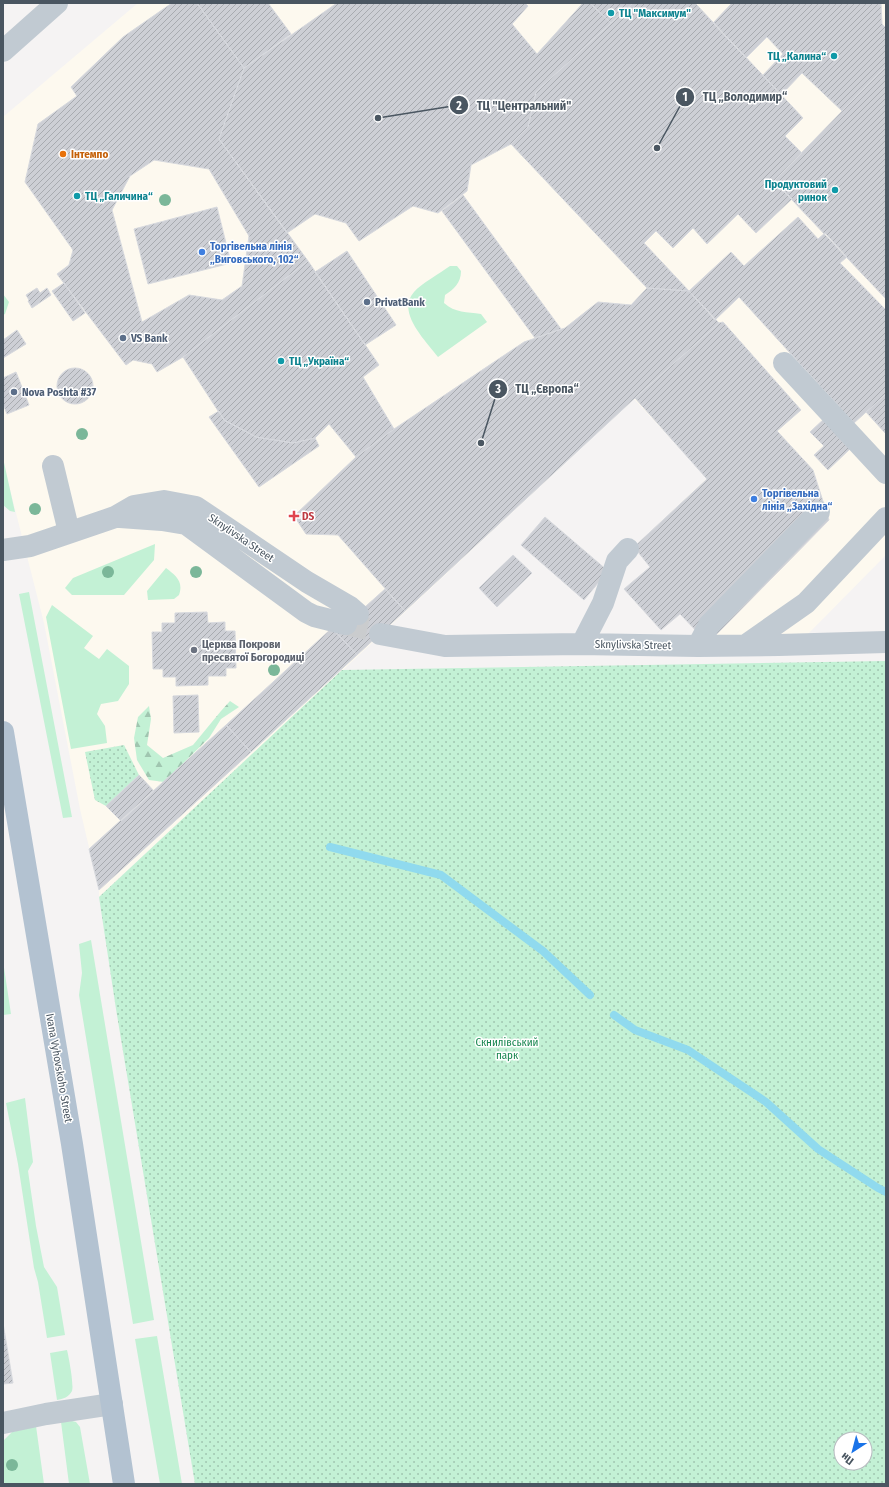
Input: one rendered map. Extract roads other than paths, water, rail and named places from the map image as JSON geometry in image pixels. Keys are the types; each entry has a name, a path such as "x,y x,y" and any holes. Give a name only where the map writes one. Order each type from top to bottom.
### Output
{"main road":[{"name":"Ivana Vyhovskoho Street","path":"3,732 72,1144 124,1484"}],"street":[{"path":"3,51 44,7"},
{"path":"784,363 886,473"},
{"path":"53,466 69,532"},
{"name":"Sknylivska Street","path":"3,550 30,546 115,517 134,506 164,501 196,507 307,582 350,607 352,619"},
{"path":"698,646 709,625 819,512"},
{"path":"746,645 806,603 886,518"},
{"path":"580,644 583,642 603,603 616,561 628,549"},
{"name":"Sknylivska Street","path":"380,634 445,646 580,644 779,646 886,642"},
{"path":"3,1423 46,1414 112,1404"}],"waterway":[{"path":"330,847 441,875 543,951 590,995"},
{"path":"614,1015 635,1030 688,1050 766,1102 818,1149 886,1192"}],"tunnel":[{"path":"346,624 377,631"}],"place":[{"name":"ТЦ \"Максимум\"","path":"611,13"},
{"name":"ТЦ „Калина“","path":"834,56"},
{"name":"ТЦ \"Центральний\"","path":"378,118"},
{"name":"ТЦ „Володимир“","path":"657,148"},
{"name":"Інтемпо","path":"63,154"},
{"name":"Продуктовий ринок","path":"835,190"},
{"name":"ТЦ „Галичина“","path":"77,196"},
{"name":"Торгівельна лінія „Виговського, 102“","path":"202,252"},
{"name":"PrivatBank","path":"367,302"},
{"name":"VS Bank","path":"123,338"},
{"name":"ТЦ „Україна“","path":"281,361"},
{"name":"Nova Poshta #37","path":"14,392"},
{"name":"ТЦ „Європа“","path":"481,443"},
{"name":"Торгівельна лінія „Західна“","path":"754,499"},
{"name":"DS","path":"294,516"},
{"name":"Церква Покрови пресвятої Богородиці","path":"194,650"}],"park label":[{"name":"Скнилівський парк","path":"507,1048"}]}
